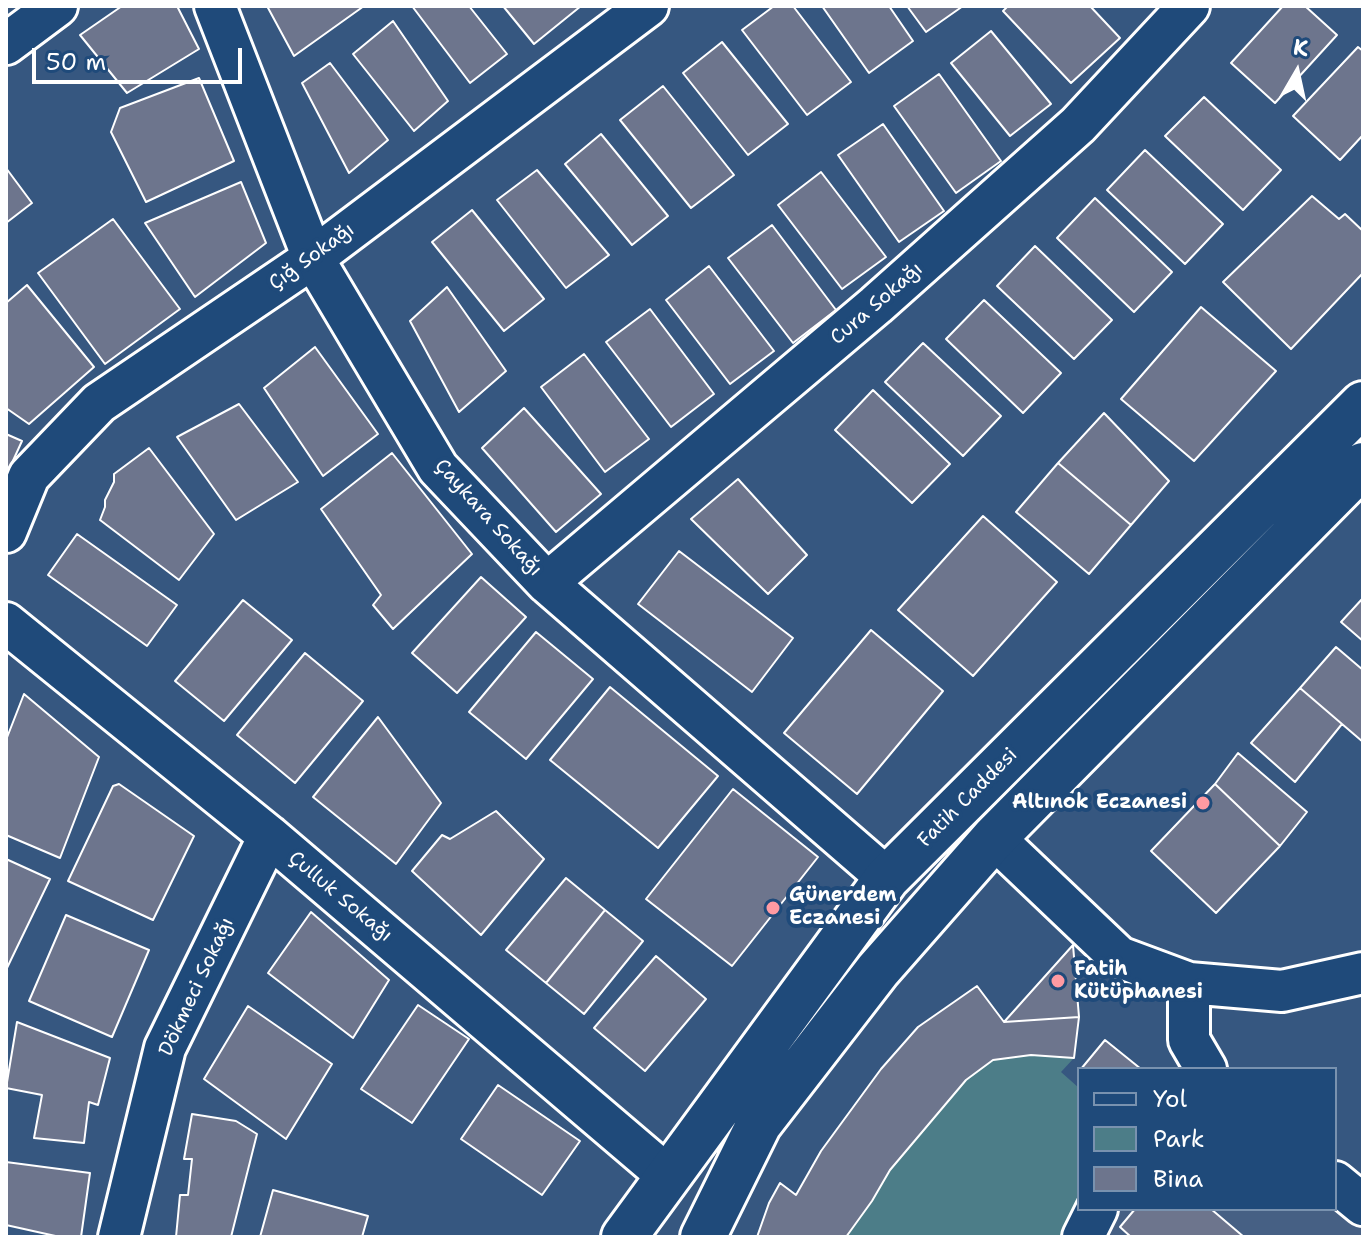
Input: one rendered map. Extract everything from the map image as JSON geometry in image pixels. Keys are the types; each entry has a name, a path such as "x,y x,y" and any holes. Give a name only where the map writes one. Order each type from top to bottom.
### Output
{"main road":[{"name":"Fatih Caddesi","path":"624,1237 887,878 1363,404"},
{"path":"703,1237 759,1124 878,970 994,838 1363,465"}],"street":[{"path":"6,44 57,6"},
{"name":"Çaykara Sokağı","path":"215,6 313,258 438,468 547,583 887,878"},
{"name":"Çığ Sokağı","path":"6,532 29,476 99,403 313,258 607,18 648,6"},
{"name":"Cura Sokağı","path":"547,583 876,305 1078,125 1189,6"},
{"name":"Çulluk Sokağı","path":"6,623 269,836 669,1177"},
{"name":"Dökmeci Sokağı","path":"119,1237 165,1048 269,836"},
{"path":"994,838 1119,957 1189,983 1282,991 1363,973"},
{"path":"1189,983 1189,1040 1202,1067"},
{"path":"1337,1184 1363,1205"},
{"path":"1083,1237 1096,1211"}],"shaded area":[{"path":"1337,1199 1363,1220 1363,1237 1055,1237 1077,1211 1337,1211"}],"green space":[{"path":"1031,1055 1074,1058 1061,1072 1077,1086 1077,1211 1086,1237 846,1237 890,1170 966,1080 993,1060"}],"building":[{"path":"122,6 177,6 199,49 127,93 80,35"},
{"path":"267,6 364,6 294,56"},
{"path":"412,6 469,6 507,54 470,83"},
{"path":"503,6 581,6 534,44"},
{"path":"774,6 793,6 851,82 807,115 742,30"},
{"path":"822,6 889,6 913,41 869,73"},
{"path":"907,6 963,6 926,32"},
{"path":"1008,6 1090,6 1120,38 1071,83 1003,11"},
{"path":"1283,6 1305,6 1337,35 1275,103 1231,63"},
{"path":"393,21 448,101 414,131 353,54"},
{"path":"991,31 1051,104 1010,136 951,63"},
{"path":"722,42 788,124 748,155 683,73"},
{"path":"1358,47 1363,51 1363,135 1340,160 1293,116"},
{"path":"330,63 388,140 349,173 302,83"},
{"path":"939,74 1001,161 956,193 894,106"},
{"path":"199,78 234,161 146,202 111,132 120,108"},
{"path":"663,86 734,175 691,208 620,120"},
{"path":"1204,97 1281,170 1243,210 1165,136"},
{"path":"883,124 944,211 899,242 838,155"},
{"path":"601,134 668,216 632,245 565,164"},
{"path":"1145,150 1223,224 1185,264 1107,190"},
{"path":"6,168 32,203 6,223"},
{"path":"537,170 609,255 566,288 497,200"},
{"path":"821,172 886,257 842,289 778,205"},
{"path":"241,182 266,243 195,297 145,223"},
{"path":"1312,196 1339,219 1345,214 1363,231 1363,273 1291,349 1223,282"},
{"path":"1095,198 1172,272 1134,312 1057,238"},
{"path":"472,210 544,299 504,331 432,242"},
{"path":"113,219 180,309 105,364 38,273"},
{"path":"772,225 836,310 793,343 728,258"},
{"path":"1035,246 1112,320 1074,359 997,286"},
{"path":"709,266 774,351 730,384 666,300"},
{"path":"27,285 94,367 29,424 6,408 6,303"},
{"path":"447,287 506,371 459,412 410,321"},
{"path":"984,300 1061,373 1023,413 946,339"},
{"path":"1201,307 1276,371 1194,461 1121,399"},
{"path":"650,309 714,394 671,427 606,342"},
{"path":"923,343 1001,416 963,456 885,382"},
{"path":"315,347 378,434 323,476 264,388"},
{"path":"584,354 649,439 605,472 541,387"},
{"path":"873,390 950,464 912,503 835,430"},
{"path":"239,404 298,482 236,520 177,437"},
{"path":"524,408 601,494 556,532 482,448"},
{"path":"1104,413 1169,481 1131,525 1058,463"},
{"path":"6,434 22,441 6,476"},
{"path":"149,448 214,534 179,580 100,520 114,474"},
{"path":"392,453 472,554 393,629 373,605 381,595 321,509"},
{"path":"1058,463 1131,525 1089,574 1016,512"},
{"path":"738,479 807,555 768,594 691,519"},
{"path":"983,516 1057,582 973,676 898,610"},
{"path":"77,534 177,605 147,646 48,575"},
{"path":"679,551 793,638 752,692 638,604"},
{"path":"481,577 526,617 457,693 412,653"},
{"path":"1363,598 1363,641 1341,622"},
{"path":"243,600 292,640 224,721 175,681"},
{"path":"871,630 943,691 857,794 784,733"},
{"path":"536,632 593,679 526,759 469,712"},
{"path":"1336,647 1363,670 1363,742 1300,688"},
{"path":"305,653 363,701 295,783 237,735"},
{"path":"610,687 718,776 658,848 550,760"},
{"path":"1300,688 1342,724 1295,782 1251,743"},
{"path":"24,694 99,757 60,858 6,835 6,740"},
{"path":"378,717 441,803 396,864 313,797"},
{"path":"1238,753 1307,812 1280,846 1215,784"},
{"path":"119,784 194,836 153,920 68,881 113,786"},
{"path":"1215,784 1280,846 1216,913 1151,851"},
{"path":"733,789 818,857 732,966 646,899"},
{"path":"496,811 544,859 481,935 412,871 442,835 450,839"},
{"path":"6,859 50,879 6,970"},
{"path":"566,878 605,910 546,983 506,950"},
{"path":"605,910 643,941 584,1014 546,983"},
{"path":"311,912 389,980 353,1038 268,973"},
{"path":"66,915 149,950 112,1037 29,1001"},
{"name":"Fatih Kütüphanesi","path":"1073,945 1079,1017 1004,1022"},
{"path":"656,956 706,999 645,1071 594,1028"},
{"path":"977,986 1004,1022 1079,1017 1074,1058 1031,1055 993,1060 966,1080 890,1170 846,1237 757,1237 780,1183 796,1195 821,1151 881,1069 918,1027"},
{"path":"418,1005 469,1039 412,1123 361,1089"},
{"path":"248,1006 332,1064 286,1139 204,1079"},
{"path":"17,1022 110,1058 98,1105 89,1102 84,1143 34,1138 42,1095 6,1088"},
{"path":"1105,1040 1139,1067 1083,1067"},
{"path":"498,1085 580,1141 542,1195 461,1139"},
{"path":"192,1114 236,1121 257,1134 231,1237 176,1237 180,1195 188,1195 192,1159 184,1159"},
{"path":"6,1162 90,1173 81,1237 60,1237 6,1225"},
{"path":"273,1190 368,1216 362,1237 260,1237"},
{"path":"1133,1211 1213,1211 1244,1237 1131,1237 1120,1227"}],"place":[{"name":"Altınok Eczanesi","path":"1203,803"},
{"name":"Günerdem Eczanesi","path":"773,908"},
{"name":"Fatih Kütüphanesi","path":"1058,981"}]}
